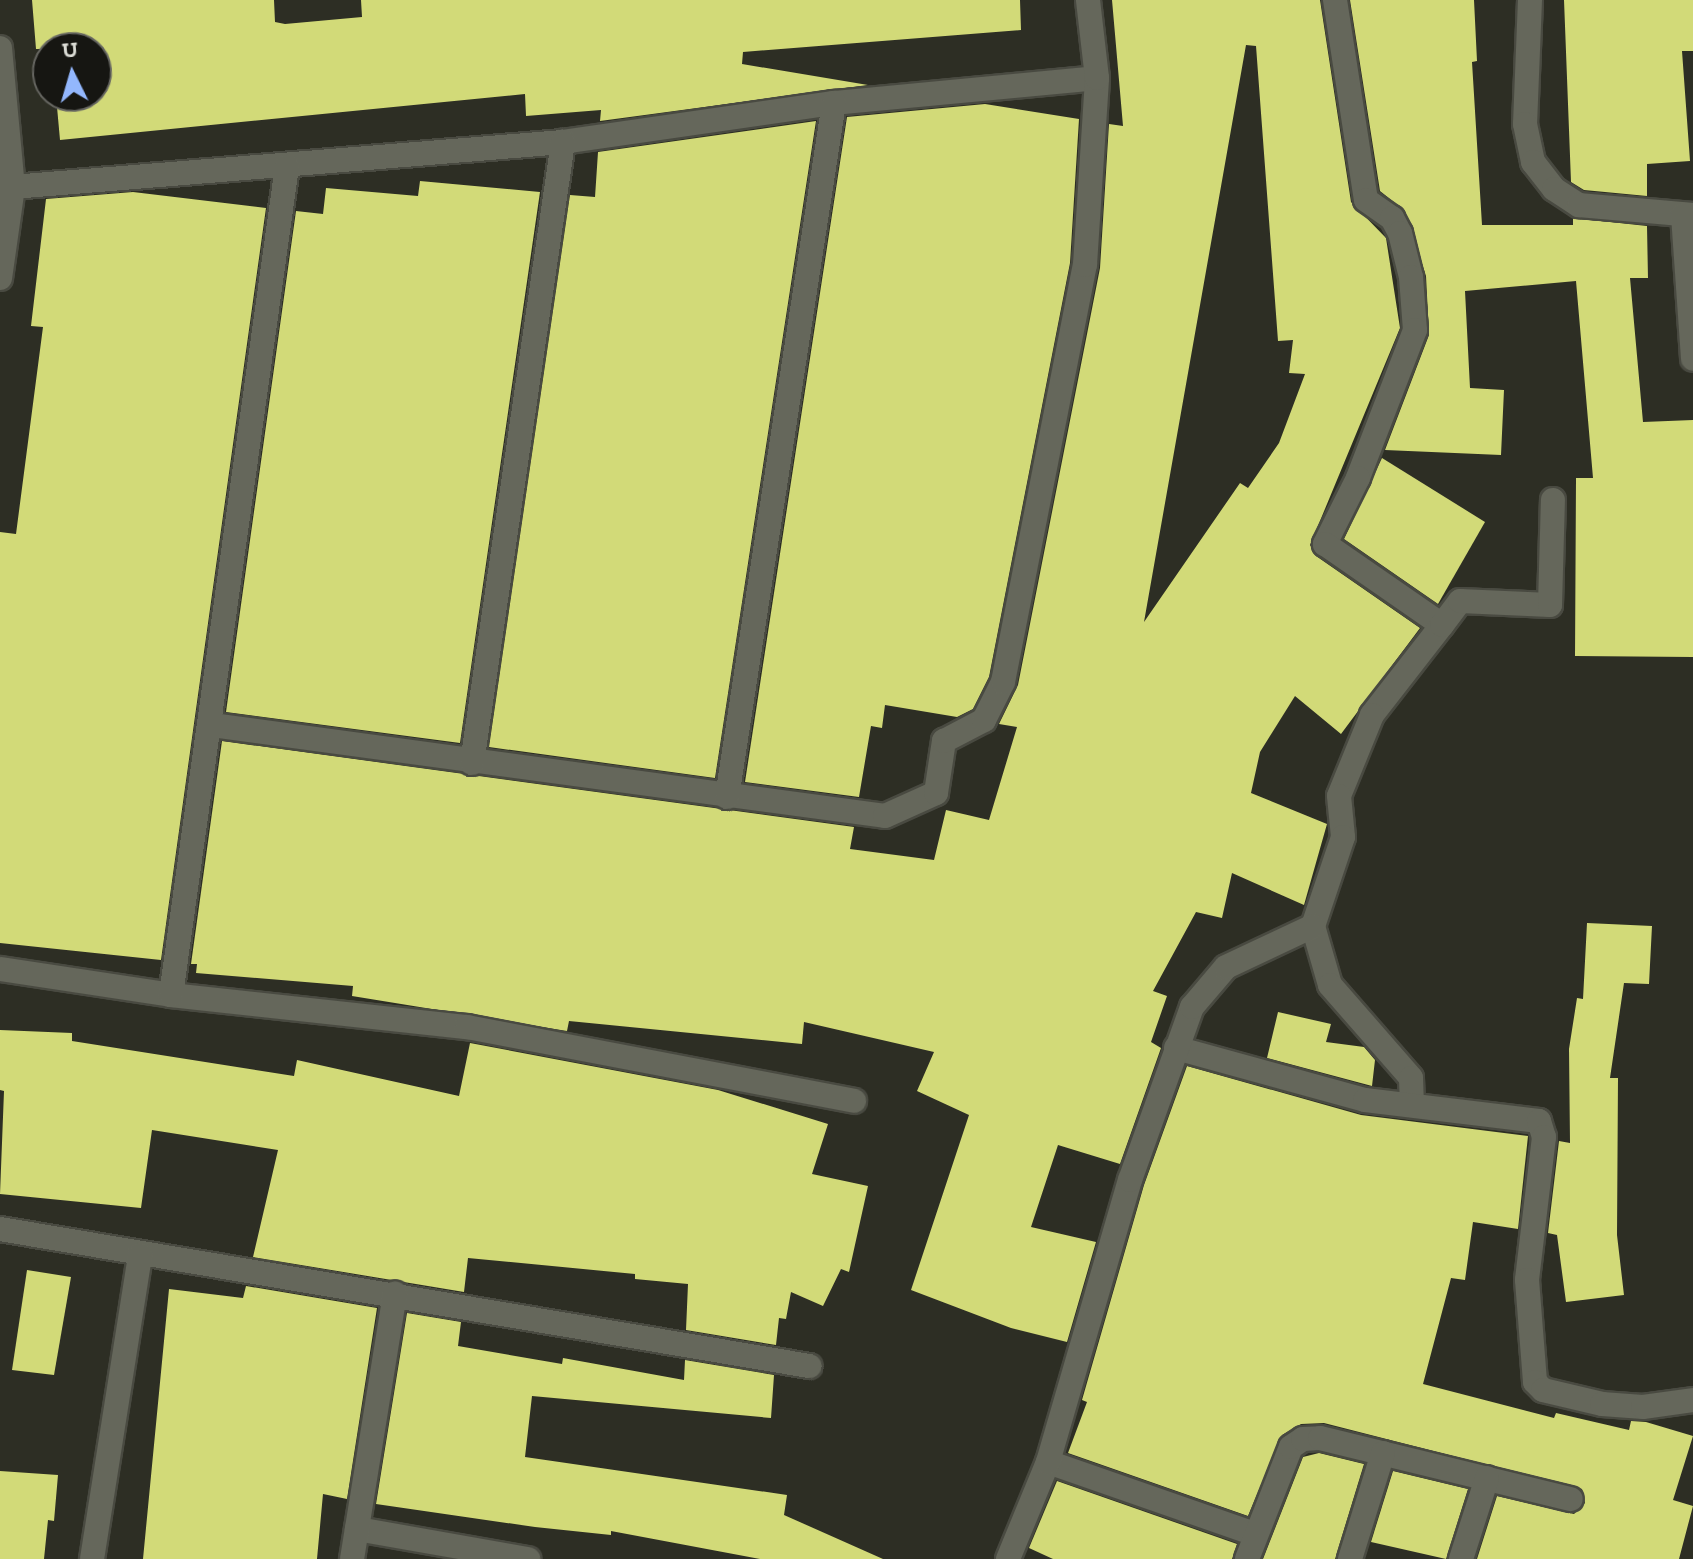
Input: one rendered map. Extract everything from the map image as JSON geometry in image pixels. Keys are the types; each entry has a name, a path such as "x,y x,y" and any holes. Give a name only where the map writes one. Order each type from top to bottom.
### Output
{"street":[{"path":"212,725 472,763 885,816 936,793 944,741 990,714 1003,682 1085,265 1097,78 1088,0"},
{"path":"1335,0 1366,200 1392,218 1400,233 1411,277 1415,330 1358,478 1325,544 1442,625"},
{"path":"1530,0 1525,124 1533,162 1554,189 1579,205 1688,215 1693,359"},
{"path":"0,48 7,187 0,278"},
{"path":"7,187 563,142 834,103 1097,78"},
{"path":"727,797 834,103"},
{"path":"472,763 563,142"},
{"path":"171,995 212,725 287,166"},
{"path":"1412,1105 1411,1078 1330,985 1313,926 1343,837 1339,796 1372,715 1460,601 1550,605 1553,500"},
{"path":"1008,1559 1048,1462 1126,1194 1192,1007 1226,967 1313,926"},
{"path":"0,969 171,995 467,1027 854,1101"},
{"path":"1176,1048 1365,1100 1539,1121 1544,1137 1527,1280 1535,1382 1543,1390 1633,1407 1693,1400"},
{"path":"0,1229 140,1255 395,1293 809,1366"},
{"path":"92,1559 140,1255"},
{"path":"352,1559 395,1293"},
{"path":"1247,1559 1291,1447 1303,1439 1383,1453 1571,1499"},
{"path":"1350,1559 1383,1453"},
{"path":"1048,1462 1255,1534"},
{"path":"1461,1559 1487,1478"},
{"path":"357,1529 528,1559"}],"building":[{"path":"32,0 274,0 275,22 285,24 362,17 361,0 1020,0 1021,30 743,52 742,64 868,85 600,121 601,110 526,116 525,94 60,140 57,112 112,112 112,32 35,32"},
{"path":"1112,0 1320,0 1351,202 1386,238 1400,328 1310,545 1316,556 1420,628 1341,734 1295,696 1260,752 1251,793 1327,824 1304,905 1232,873 1222,918 1196,912 1153,991 1167,996 1151,1042 1161,1048 1120,1164 1058,1145 1031,1227 1096,1242 1067,1342 1011,1328 911,1290 969,1115 917,1091 934,1052 804,1022 802,1044 569,1021 567,1031 352,996 353,986 196,973 197,964 191,964 222,741 854,827 850,849 934,860 946,810 989,820 1017,727 999,724 1018,685 1100,268 1109,124 1123,126","holes":["1246,45 1256,46 1278,341 1293,340 1289,373 1305,374 1279,443 1248,488 1240,483 1144,622"]},
{"path":"1350,0 1474,0 1477,61 1472,62 1482,225 1573,225 1573,218 1647,226 1648,278 1630,278 1643,422 1693,420 1693,657 1575,656 1576,478 1593,478 1576,281 1465,291 1470,388 1504,390 1501,455 1385,450 1429,335 1426,276 1405,211 1380,191"},
{"path":"1564,0 1693,0 1693,51 1682,51 1690,161 1647,164 1647,196 1584,190 1571,182"},
{"path":"985,104 1079,119 1070,263 989,677 973,709 957,717 885,705 882,728 871,726 859,797 745,782 847,117"},
{"path":"816,121 715,778 489,747 570,195 595,197 598,152"},
{"path":"420,181 540,192 460,743 226,712 296,211 323,214 326,188 418,196"},
{"path":"133,192 266,208 161,960 0,943 0,532 16,534 43,327 31,326 46,199"},
{"path":"1382,458 1485,522 1438,604 1344,539"},
{"path":"1587,923 1652,926 1649,984 1624,983 1610,1078 1618,1078 1617,1235 1624,1295 1566,1302 1557,1235 1548,1233 1559,1141 1570,1143 1569,1049 1577,998 1583,999"},
{"path":"1278,1012 1331,1024 1326,1042 1364,1047 1375,1060 1372,1086 1267,1058"},
{"path":"0,1030 72,1033 72,1041 294,1076 297,1060 459,1096 470,1043 718,1090 828,1124 812,1174 868,1186 849,1272 841,1269 823,1306 791,1292 786,1319 779,1318 776,1345 686,1330 688,1284 635,1279 635,1274 468,1258 464,1292 253,1257 278,1150 152,1130 141,1208 0,1194 4,1091 0,1090"},
{"path":"1187,1066 1361,1115 1528,1136 1518,1229 1473,1222 1465,1280 1451,1278 1423,1384 1554,1418 1556,1413 1629,1430 1631,1421 1646,1422 1693,1436 1673,1500 1693,1506 1679,1559 1477,1559 1497,1496 1574,1514 1585,1503 1582,1489 1324,1423 1301,1424 1282,1435 1248,1516 1068,1453 1087,1402 1082,1400 1144,1185"},
{"path":"27,1270 71,1277 54,1375 12,1370"},
{"path":"246,1286 377,1308 347,1499 323,1494 317,1559 143,1559 169,1289 243,1298"},
{"path":"407,1313 461,1322 458,1346 562,1364 563,1358 684,1380 685,1360 774,1375 771,1418 532,1396 525,1457 787,1495 784,1515 883,1559 760,1559 611,1531 611,1535 535,1527 376,1504"},
{"path":"1319,1453 1364,1464 1335,1559 1263,1559 1303,1457"},
{"path":"0,1471 58,1475 54,1521 48,1520 44,1559 0,1559"},
{"path":"1393,1471 1468,1489 1446,1559 1371,1542"},
{"path":"1057,1481 1237,1544 1232,1559 1053,1559 1029,1548"}]}
